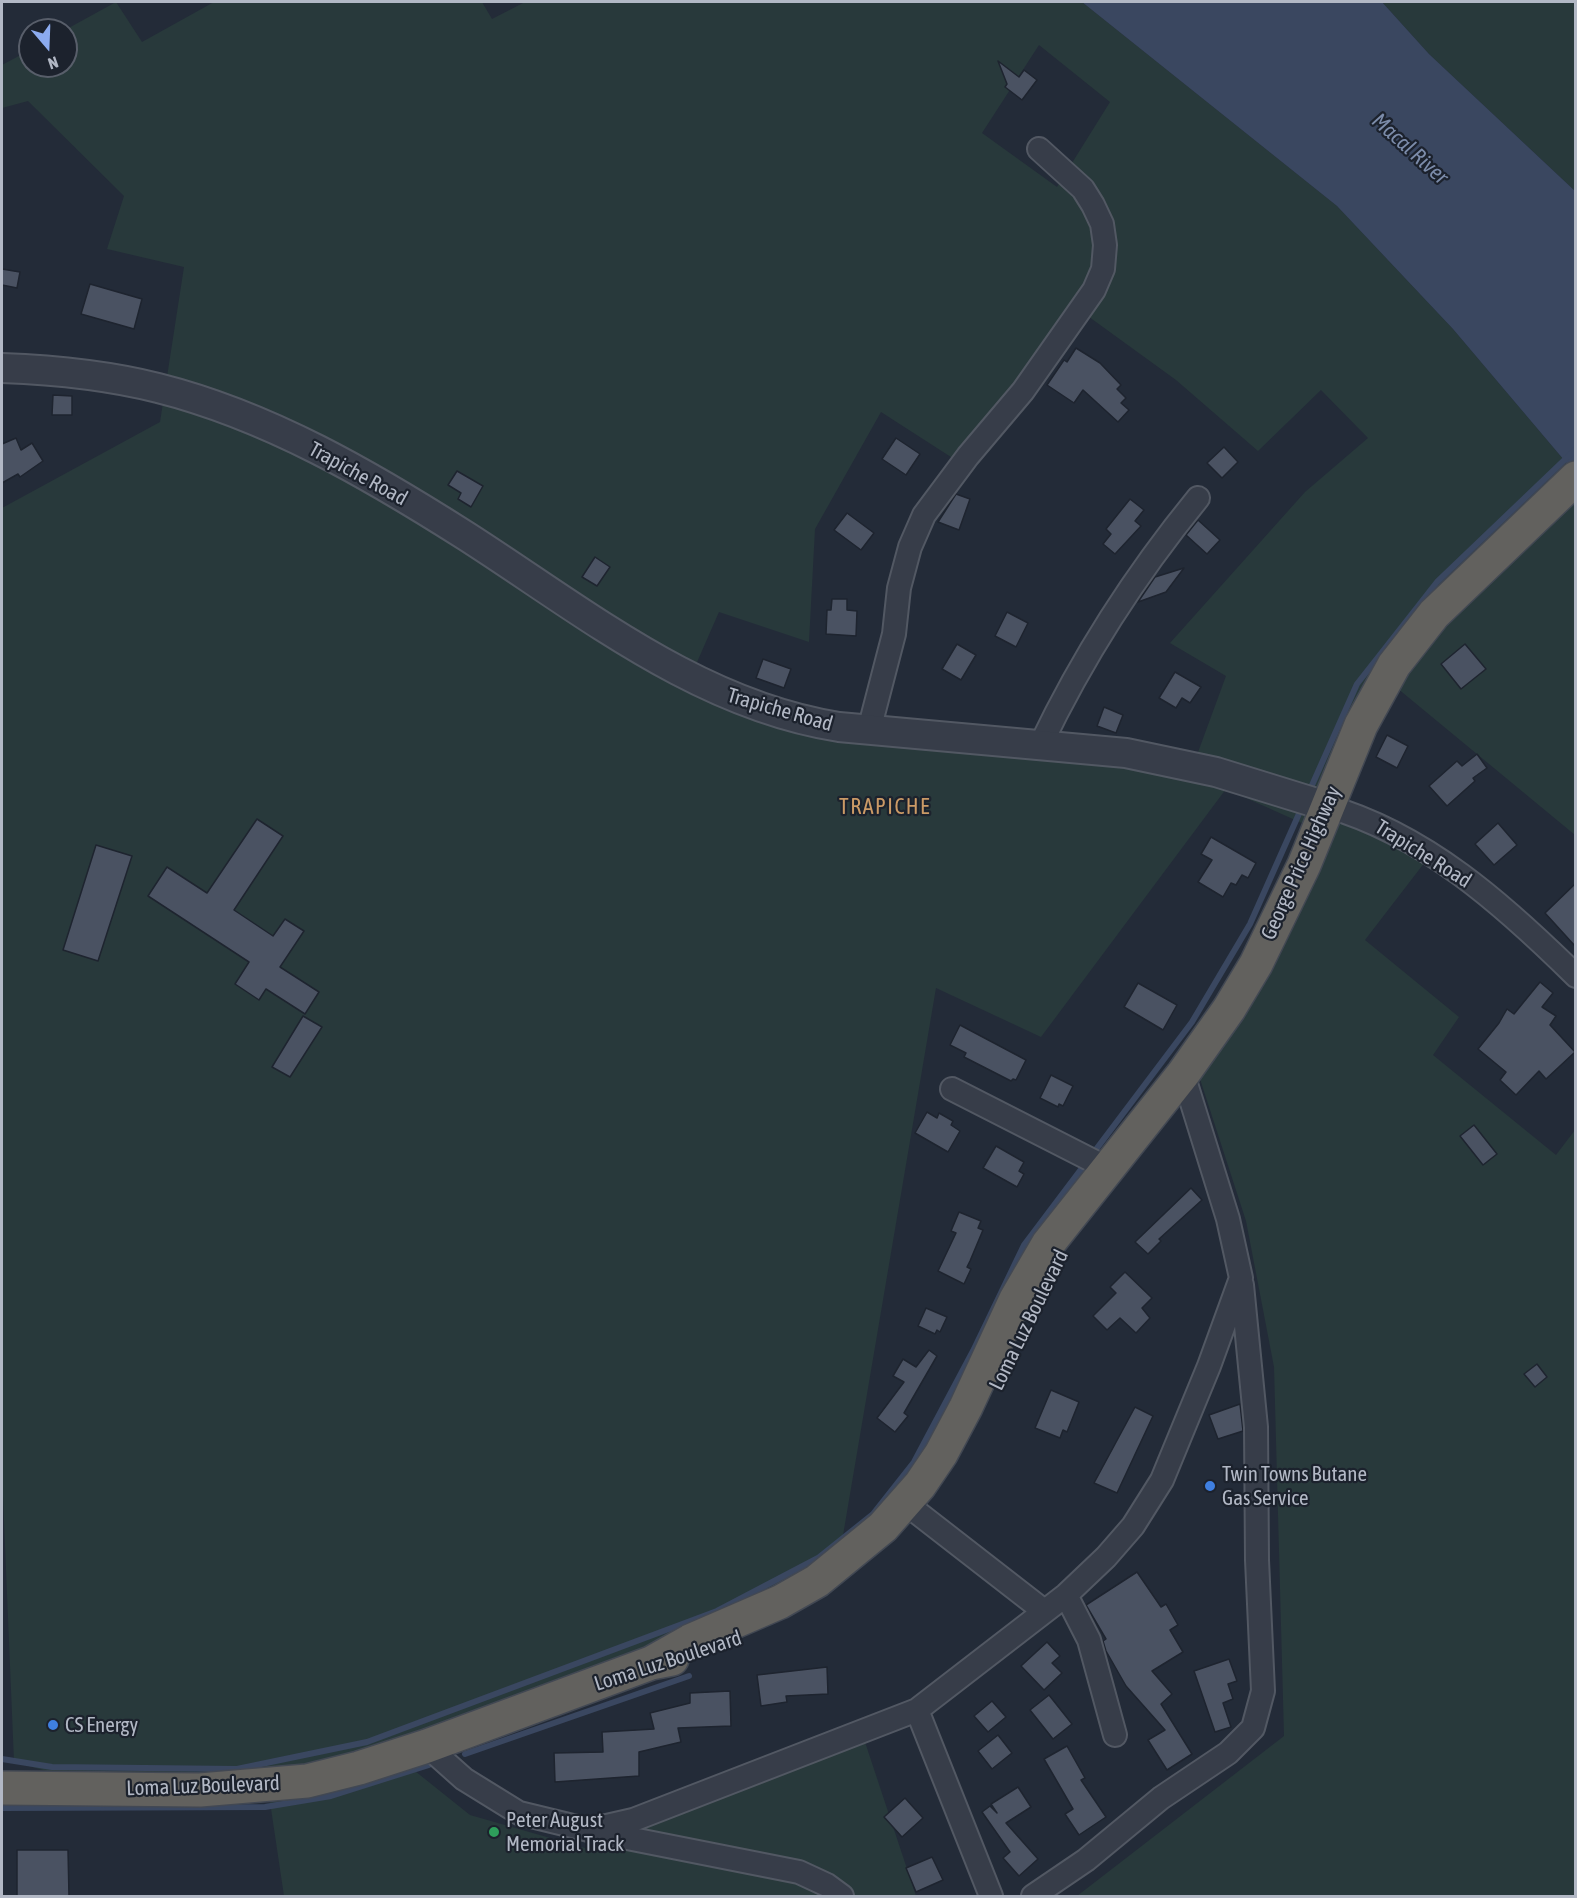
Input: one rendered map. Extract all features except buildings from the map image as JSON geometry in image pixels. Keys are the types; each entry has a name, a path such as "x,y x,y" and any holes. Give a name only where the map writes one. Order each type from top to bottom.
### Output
{"highway":[{"name":"George Price Highway","path":"1107,1171 1183,1074 1229,1009 1256,964 1304,865 1326,806 1361,725 1394,664 1434,614 1575,478"},
{"name":"Loma Luz Boulevard","path":"2,1788 200,1790 307,1781 359,1768 427,1746 651,1663 698,1654 777,1625 804,1611 859,1577 894,1548 914,1510 959,1466 1049,1275 1107,1171"}],"street":[{"path":"869,730 894,634 899,588 910,547 924,515 968,456 1023,391 1094,290 1103,269 1105,245 1102,224 1094,205 1083,189 1039,149"},
{"name":"Trapiche Road","path":"2,368 121,380 203,401 255,421 379,483 466,536 582,613 707,687 812,723 1126,753 1174,762 1326,806 1380,825 1473,883 1575,976"},
{"path":"1040,746 1059,706 1099,637 1151,556 1198,498"},
{"path":"1033,1896 1086,1860 1161,1798 1228,1753 1253,1728 1263,1691 1257,1560 1256,1426 1241,1278 1228,1219 1183,1074"},
{"path":"952,1089 1107,1171"},
{"path":"590,1830 633,1820 917,1710 1066,1595 1133,1526 1162,1480 1209,1366 1241,1278"},
{"path":"914,1510 1044,1611"},
{"path":"1066,1595 1089,1640 1115,1735"},
{"path":"917,1710 991,1896"},
{"path":"427,1746 464,1779 519,1814 799,1872 827,1885 842,1896"}],"shaded area":[{"path":"116,2 142,42 214,2 482,2 492,19 525,2 1082,2 1337,206 1453,329 1575,473 1575,835 1397,688 1385,651 1351,711 1304,824 1226,789 1041,1037 936,988 840,1553 689,1631 381,1746 302,1767 252,1774 54,1773 14,1762 2,1473 2,508 160,422 184,267 107,249 124,196 28,101 2,108 2,65 18,56 18,78 78,78 78,23","holes":["1039,45 1110,102 1057,187 982,133","1085,314 1176,380 1258,451 1321,390 1368,438 1305,492 1170,643 1226,676 1190,774 818,737 687,685 719,612 809,642 815,529 881,412 968,468"]},
{"path":"1382,2 1575,2 1575,191 1429,54"},
{"path":"1340,821 1425,862 1365,940 1459,1017 1433,1055 1556,1155 1575,1130 1575,1896 1077,1896 1284,1736 1274,1367 1246,1221 1200,1079 1241,1018 1278,954"},
{"path":"864,1739 916,1896 284,1896 270,1802 329,1792 410,1767 470,1815 592,1850"}],"water":[{"name":"Macal River","path":"1082,2 1382,2 1429,54 1575,191 1575,473 1453,329 1337,206"}],"waterway":[{"path":"1309,792 1357,684 1437,582 1576,449"},
{"path":"2,1759 52,1767 237,1769 367,1742 717,1611 818,1558 873,1514 914,1462 973,1351 1024,1245 1192,1022 1250,924 1302,807"},
{"path":"465,1754 689,1676"},
{"path":"2,1808 265,1807 331,1796 429,1765"}],"place":[{"name":"Twin Towns Butane Gas Service","path":"1210,1486"},
{"name":"CS Energy","path":"53,1725"},
{"name":"Peter August Memorial Track","path":"494,1832"}],"district":[{"name":"TRAPICHE","path":"885,807"}]}
